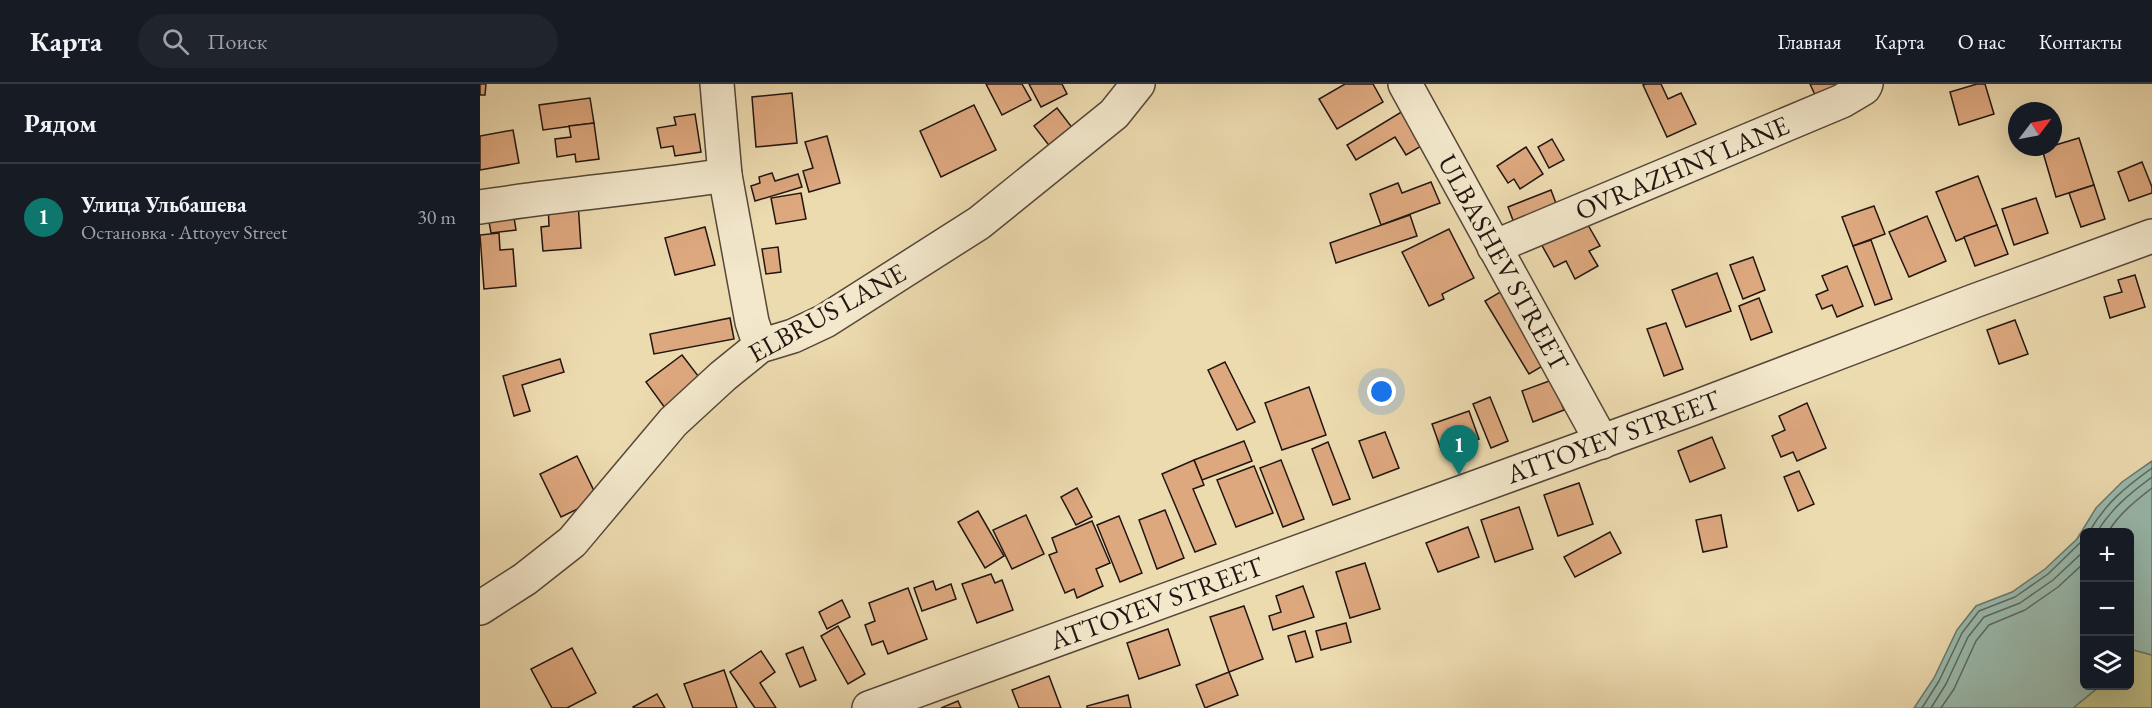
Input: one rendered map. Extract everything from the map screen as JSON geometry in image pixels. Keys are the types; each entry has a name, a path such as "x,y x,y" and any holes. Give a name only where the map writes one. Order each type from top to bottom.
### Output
{"street":[{"path":"717,84 725,175 752,322 760,346"},
{"name":"ELBRUS LANE","path":"480,608 525,579 572,542 673,422 696,399 760,346 793,336 825,321 979,223 1114,114 1138,84"},
{"name":"ULBASHEV STREET","path":"1405,84 1602,442"},
{"name":"OVRAZHNY LANE","path":"1494,247 1842,101 1864,88 1866,84"},
{"path":"480,207 725,175"},
{"name":"ATTOYEV STREET","path":"869,708 1602,442 2152,236"}],"shaded area":[{"path":"2134,650 2152,655 2152,708 2073,708 2095,690 2134,690"}],"water":[{"path":"2152,461 2152,655 2134,650 2134,528 2084,528 2096,508 2122,482"},
{"path":"2080,534 2080,690 2095,690 2073,708 1914,708 1934,678 1957,630 1976,606 2012,592 2045,569"}],"building":[{"path":"480,84 486,84 485,95 480,95"},
{"path":"986,84 1022,84 1031,100 1002,115"},
{"path":"1029,84 1062,84 1067,94 1041,107"},
{"path":"1345,84 1373,84 1383,102 1337,129 1319,99"},
{"path":"1661,84 1668,99 1681,93 1696,124 1667,137 1643,85"},
{"path":"1810,84 1845,84 1816,97"},
{"path":"1985,84 1994,114 1959,125 1950,92"},
{"path":"792,93 797,143 756,147 752,97"},
{"path":"590,98 594,123 543,130 539,105"},
{"path":"974,105 996,150 941,177 920,131"},
{"path":"1057,108 1074,130 1051,148 1034,126"},
{"path":"1403,111 1423,145 1406,155 1395,137 1356,160 1347,145"},
{"path":"695,114 701,152 675,156 673,146 661,148 657,128 676,125 674,117"},
{"path":"594,123 599,159 576,162 575,154 557,157 555,139 571,137 569,126"},
{"path":"513,130 519,163 480,170 480,136"},
{"path":"827,136 840,183 809,192 803,171 813,168 805,142"},
{"path":"2079,138 2094,185 2056,197 2044,156 2062,156 2062,143"},
{"path":"1552,139 1564,160 1549,168 1538,147"},
{"path":"1526,147 1543,174 1520,189 1514,179 1508,183 1497,166"},
{"path":"2142,162 2152,187 2152,193 2129,201 2118,172"},
{"path":"772,173 775,181 798,174 802,187 755,201 751,186 760,183 759,177"},
{"path":"1978,176 1997,225 1956,241 1936,192"},
{"path":"1431,182 1440,203 1381,225 1370,194 1398,183 1402,193"},
{"path":"2094,185 2105,219 2081,227 2069,193"},
{"path":"1551,190 1557,206 1514,223 1508,207"},
{"path":"801,193 806,219 776,224 771,198"},
{"path":"2036,198 2048,233 2014,245 2002,209"},
{"path":"578,202 581,248 543,251 541,227 549,226 548,204"},
{"path":"1874,206 1885,234 1853,246 1842,217"},
{"path":"513,211 516,230 491,233 488,216"},
{"path":"1410,215 1417,236 1336,263 1330,243"},
{"path":"1927,216 1946,261 1909,277 1889,232"},
{"path":"1584,218 1600,246 1589,251 1598,266 1575,279 1566,261 1554,267 1540,242"},
{"path":"1997,225 2008,254 1975,266 1964,237"},
{"path":"705,227 715,265 675,275 665,238"},
{"path":"1449,229 1474,278 1442,294 1444,299 1429,306 1402,252"},
{"path":"499,233 500,250 513,249 516,286 484,289 480,235"},
{"path":"1871,240 1892,299 1875,305 1853,246"},
{"path":"778,247 781,272 766,274 762,249"},
{"path":"1753,257 1765,290 1743,299 1730,265"},
{"path":"1847,266 1863,306 1837,317 1832,305 1822,309 1816,295 1828,290 1822,276"},
{"path":"1717,273 1731,311 1686,327 1672,290"},
{"path":"2135,275 2145,307 2110,318 2104,297 2122,292 2118,280"},
{"path":"1502,291 1546,364 1529,374 1485,301"},
{"path":"1759,298 1772,332 1751,340 1739,306"},
{"path":"730,318 734,339 654,354 650,334"},
{"path":"2015,320 2028,354 1999,364 1987,330"},
{"path":"1666,323 1683,369 1664,376 1647,329"},
{"path":"682,355 702,381 665,408 646,382"},
{"path":"560,359 564,372 522,385 530,411 514,416 503,376"},
{"path":"1225,362 1255,422 1237,430 1208,370"},
{"path":"1552,380 1564,410 1533,422 1522,391"},
{"path":"1309,387 1326,435 1282,450 1265,403"},
{"path":"1490,397 1508,441 1491,448 1473,404"},
{"path":"1807,403 1826,448 1797,461 1793,452 1781,457 1772,436 1785,430 1779,416"},
{"path":"1469,411 1479,439 1442,452 1432,424"},
{"path":"1385,432 1399,468 1373,478 1359,441"},
{"path":"1712,437 1725,468 1690,482 1678,451"},
{"path":"1244,441 1252,461 1202,480 1194,460"},
{"path":"1328,442 1350,499 1333,505 1312,449"},
{"path":"577,456 598,499 561,517 540,474"},
{"path":"1194,460 1204,485 1193,489 1216,544 1195,552 1162,474"},
{"path":"1281,460 1304,519 1283,527 1260,468"},
{"path":"1254,466 1273,513 1236,527 1217,480"},
{"path":"1799,471 1814,504 1798,511 1784,477"},
{"path":"1579,483 1593,524 1558,536 1544,495"},
{"path":"1077,488 1092,517 1076,525 1061,497"},
{"path":"1519,507 1533,549 1495,562 1481,520"},
{"path":"1165,510 1184,558 1157,569 1139,520"},
{"path":"978,511 1004,556 985,568 958,522"},
{"path":"1026,515 1044,554 1012,569 993,530"},
{"path":"1721,515 1727,547 1703,552 1696,520"},
{"path":"1119,516 1142,573 1120,582 1097,525"},
{"path":"1092,521 1110,563 1096,569 1103,586 1077,598 1074,589 1065,593 1049,555 1057,552 1052,538"},
{"path":"1468,527 1479,557 1438,572 1426,543"},
{"path":"1610,532 1621,553 1575,577 1564,557"},
{"path":"1365,563 1380,609 1350,618 1336,572"},
{"path":"991,574 995,583 1002,580 1013,610 977,623 962,584"},
{"path":"933,581 936,590 951,584 956,599 922,611 914,588"},
{"path":"1303,586 1314,617 1273,630 1269,616 1281,612 1276,596"},
{"path":"908,588 927,639 888,654 883,641 872,645 865,625 875,621 869,603"},
{"path":"842,600 850,617 827,629 819,612"},
{"path":"1244,606 1263,659 1229,672 1210,617"},
{"path":"1346,623 1351,642 1321,650 1316,631"},
{"path":"838,626 865,674 848,684 821,636"},
{"path":"1168,629 1180,665 1139,679 1127,643"},
{"path":"1305,631 1313,657 1296,662 1288,636"},
{"path":"803,647 816,680 800,687 786,654"},
{"path":"572,648 596,693 567,708 552,708 531,669"},
{"path":"761,651 775,672 760,683 776,708 755,708 730,672"},
{"path":"724,670 737,708 693,708 684,684"},
{"path":"1229,672 1238,695 1205,708 1196,685"},
{"path":"1049,676 1061,708 1019,708 1012,690"},
{"path":"657,694 665,708 633,707"},
{"path":"1128,695 1131,708 1087,708 1087,706"},
{"path":"958,701 961,708 941,708"}],"place":[{"name":"Улица Ульбашева","path":"1459,475"}]}
